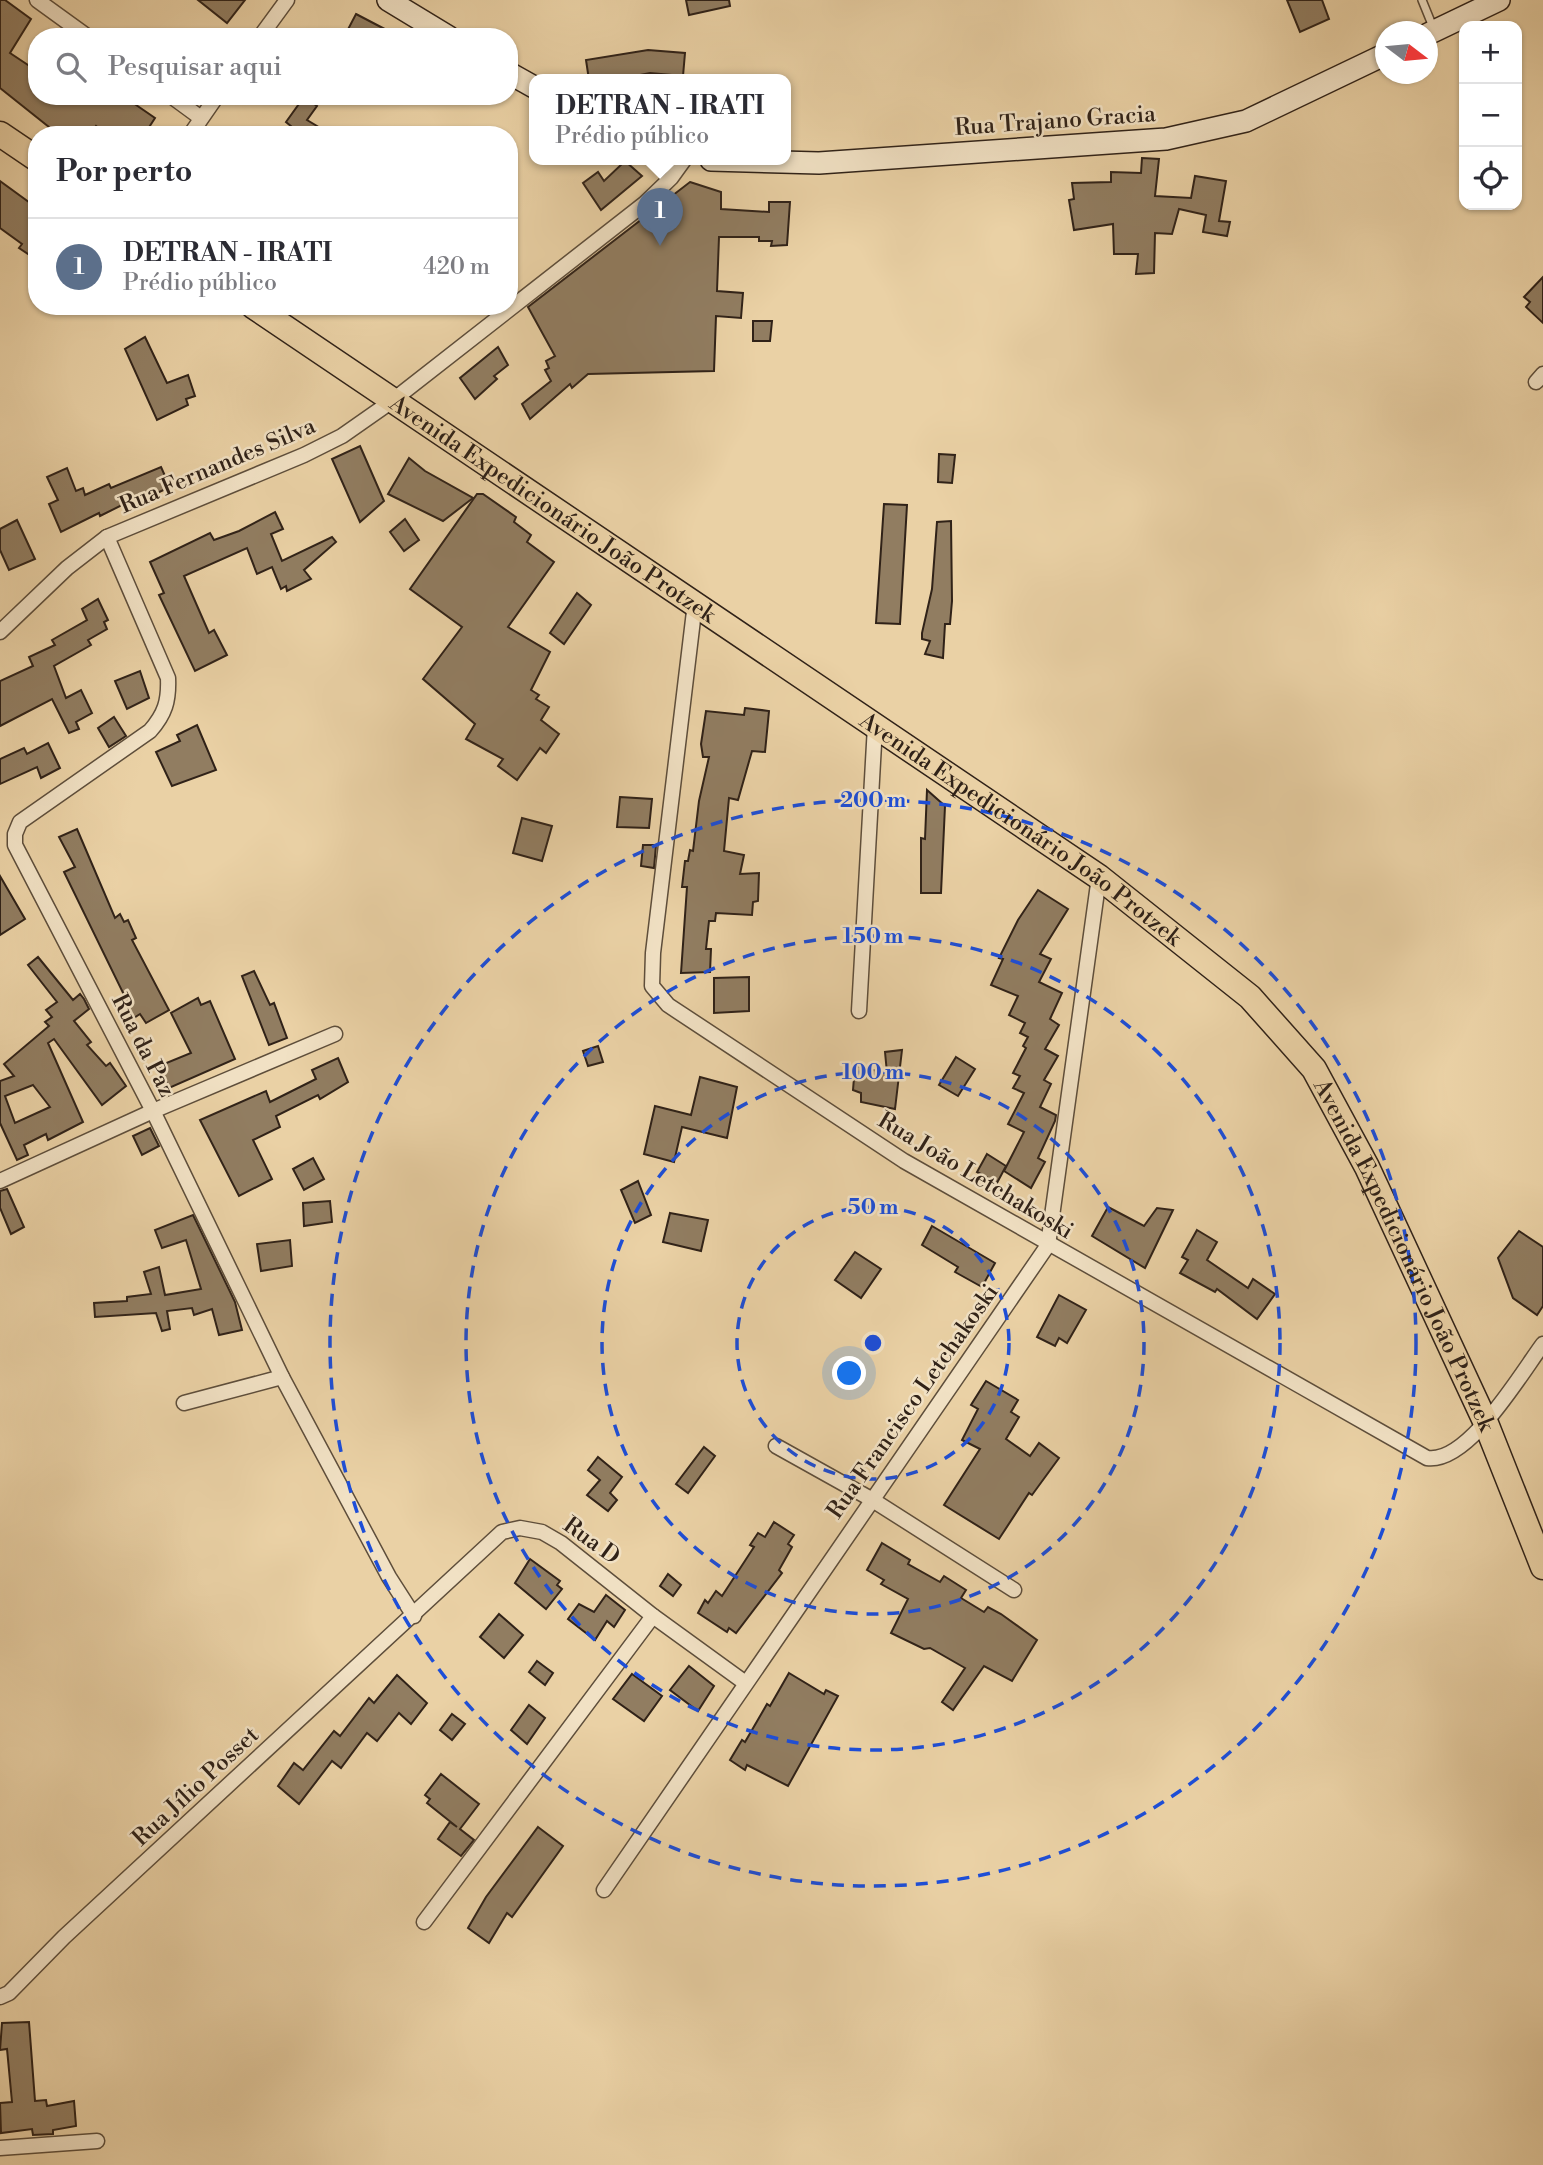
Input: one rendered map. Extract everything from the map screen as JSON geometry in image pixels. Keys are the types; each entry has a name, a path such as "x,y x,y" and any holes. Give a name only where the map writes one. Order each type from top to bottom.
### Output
{"highway":[{"path":"0,134 28,153"},
{"name":"Avenida Expedicionário João Protzek","path":"266,315 1098,877 1250,997 1314,1069 1367,1167 1485,1421 1543,1567"}],"main road":[{"path":"388,0 434,28"},
{"path":"1438,29 1499,0"},
{"name":"Rua Trajano Gracia","path":"791,162 819,163 1166,139 1246,121 1375,59"}],"street":[{"path":"37,0 76,28"},
{"path":"267,28 287,0"},
{"path":"183,105 201,118"},
{"path":"196,126 210,105"},
{"name":"Rua Fernandes Silva","path":"518,302 644,204 680,165"},
{"name":"Rua Fernandes Silva","path":"0,632 67,568 107,537 304,455 342,436 392,401 502,315"},
{"name":"Rua da Paz","path":"107,537 168,678 169,697 163,716 150,731 20,822 15,834 15,845 153,1111 282,1377 389,1577 414,1616"},
{"name":"Rua João Letchakoski","path":"695,603 653,953 652,986 668,1005 904,1161 1427,1458 1446,1456 1461,1448 1485,1421"},
{"path":"859,1011 875,726"},
{"name":"Rua Francisco Letchakoski","path":"604,1890 744,1682 1048,1245 1098,877"},
{"path":"0,1181 153,1111 335,1034"},
{"path":"1485,1421 1543,1344"},
{"path":"184,1403 282,1377"},
{"path":"776,1446 872,1499 1014,1590"},
{"name":"Rua D","path":"414,1616 502,1532 520,1528 542,1532 561,1543 653,1616 744,1682"},
{"name":"Rua Jílio Posset","path":"4,1995 414,1616"},
{"path":"424,1922 653,1616"},
{"path":"0,2148 97,2141"}],"lane":[{"path":"1422,0 1428,21"}],"building":[{"path":"0,0 5,0 31,19 10,53 28,65 28,105 136,105 155,118 150,126 48,126 0,88"},
{"path":"198,0 245,0 227,23"},
{"path":"686,0 729,0 730,6 689,15"},
{"path":"1287,0 1322,0 1329,19 1300,32"},
{"path":"356,14 383,28 349,28"},
{"path":"648,50 685,53 683,74 588,74 586,60"},
{"path":"298,105 317,106 307,120 317,126 291,126 286,122"},
{"path":"1142,158 1159,159 1155,196 1191,198 1195,176 1226,181 1219,221 1230,222 1227,236 1203,232 1206,215 1179,209 1172,234 1155,233 1154,273 1136,274 1138,254 1114,254 1113,224 1074,230 1069,200 1074,199 1072,183 1111,182 1111,172 1141,173"},
{"path":"621,165 630,165 642,176 601,210 583,183 598,172 604,181"},
{"path":"0,181 28,201 28,254 19,248 22,244 0,228"},
{"path":"690,182 721,192 721,209 769,212 769,202 790,202 787,245 771,246 772,241 759,241 759,237 719,237 717,291 743,293 741,318 716,316 714,371 588,374 572,388 570,384 530,419 522,404 551,381 545,370 549,368 546,361 555,356 528,307"},
{"path":"1543,277 1543,323 1526,307 1530,302 1524,297"},
{"path":"753,321 772,321 770,341 753,341"},
{"path":"145,337 167,383 188,375 195,396 186,399 188,405 157,420 125,349"},
{"path":"498,347 508,365 494,376 497,379 475,399 460,378"},
{"path":"360,446 384,501 360,522 332,459"},
{"path":"939,454 955,455 952,483 938,482"},
{"path":"409,458 425,471 473,498 443,521 388,494"},
{"path":"161,467 170,487 134,504 132,500 100,516 99,513 61,532 49,504 58,500 47,477 67,468 76,491 83,488 85,495 109,484 111,488"},
{"path":"477,494 483,494 516,517 514,522 531,535 527,542 554,562 508,627 550,652 531,690 539,695 536,699 549,707 541,720 559,734 546,753 540,748 517,780 498,766 503,759 466,739 475,724 423,679 462,627 410,589"},
{"path":"884,504 907,505 900,624 876,623"},
{"path":"275,512 283,529 271,534 282,561 332,537 336,542 304,570 311,579 287,591 286,586 281,589 272,567 257,574 247,548 184,576 209,633 214,630 227,655 195,671 159,595 164,593 150,562 210,533 214,540 239,531"},
{"path":"405,519 419,540 404,551 390,532"},
{"path":"17,520 35,559 9,570 0,550 0,529"},
{"path":"951,521 952,601 950,624 945,624 943,658 925,654 930,641 922,639 922,633 932,589 937,522"},
{"path":"577,593 591,605 564,644 550,633"},
{"path":"98,599 108,620 104,622 107,629 88,640 91,645 54,666 66,698 81,690 92,713 76,722 79,729 69,733 52,699 0,726 0,681 33,666 29,657 55,645 52,640 87,620 82,609"},
{"path":"140,671 149,698 127,709 115,681"},
{"path":"745,708 769,711 765,752 752,751 738,800 729,798 724,851 744,855 740,874 759,873 758,901 753,902 752,915 716,913 715,921 709,921 706,949 711,949 710,972 681,973 687,887 682,887 685,861 688,861 690,850 693,851 699,801 709,757 703,757 701,744 706,711 744,715"},
{"path":"114,717 126,736 109,747 98,728"},
{"path":"197,725 216,770 172,786 156,752 180,741 177,735"},
{"path":"48,743 60,768 41,778 37,767 0,784 0,759 24,748 27,754"},
{"path":"927,790 945,806 941,893 921,893 921,838 925,839"},
{"path":"620,797 652,799 649,828 617,827"},
{"path":"522,818 552,826 542,861 513,853"},
{"path":"77,829 115,918 120,914 124,922 128,920 136,938 132,940 169,1010 146,1023 140,1014 129,1021 122,1009 129,1005 64,872 75,867 59,837"},
{"path":"643,845 656,845 654,868 641,866"},
{"path":"0,876 25,919 0,935"},
{"path":"1038,890 1068,909 1040,954 1051,959 1039,982 1062,993 1050,1019 1059,1025 1045,1049 1058,1056 1044,1080 1051,1084 1040,1107 1056,1115 1038,1158 1045,1162 1031,1188 1004,1171 1024,1132 1008,1124 1024,1093 1013,1088 1020,1076 1013,1073 1026,1048 1023,1046 1028,1037 1020,1033 1025,1023 1009,1015 1018,996 991,985 1003,959 999,958 1018,920"},
{"path":"38,957 73,1000 80,994 89,1009 74,1021 91,1042 87,1045 106,1066 110,1063 126,1086 102,1105 54,1039 48,1043 83,1122 48,1140 46,1134 24,1145 28,1155 17,1160 0,1123 0,1081 14,1076 4,1064 49,1026 45,1022 52,1017 46,1010 57,1002 28,965","holes":["33,1085 50,1107 15,1123 5,1096"]},
{"path":"254,971 270,1005 274,1003 287,1038 269,1045 242,976"},
{"path":"749,977 749,1011 714,1013 714,978"},
{"path":"198,998 201,1005 210,1001 235,1059 169,1088 159,1066 191,1053 171,1013"},
{"path":"598,1046 603,1062 588,1066 583,1051"},
{"path":"902,1050 895,1109 861,1102 861,1093 853,1090 855,1066 887,1073 885,1052"},
{"path":"956,1057 975,1069 958,1096 939,1085"},
{"path":"338,1058 348,1082 320,1099 318,1095 276,1116 280,1127 253,1140 272,1179 239,1196 200,1120 266,1091 270,1102 316,1079 312,1070"},
{"path":"700,1077 737,1087 727,1138 682,1127 674,1162 644,1154 655,1106 691,1115"},
{"path":"150,1128 159,1146 142,1155 133,1136"},
{"path":"987,1154 1006,1166 997,1183 977,1172"},
{"path":"313,1158 324,1179 304,1190 293,1169"},
{"path":"638,1181 651,1215 635,1223 621,1190"},
{"path":"7,1189 24,1227 11,1234 0,1208 0,1191"},
{"path":"330,1201 332,1222 304,1226 303,1203"},
{"path":"1108,1207 1144,1226 1157,1208 1173,1210 1145,1268 1092,1236"},
{"path":"670,1213 708,1220 701,1251 663,1242"},
{"path":"193,1215 235,1302 242,1330 219,1335 212,1309 194,1315 192,1308 167,1311 170,1329 162,1331 156,1313 95,1317 94,1303 127,1301 127,1297 151,1294 144,1272 159,1267 165,1295 201,1289 186,1240 162,1248 155,1230"},
{"path":"932,1226 995,1263 982,1287 955,1272 958,1267 922,1245"},
{"path":"1197,1230 1217,1242 1207,1260 1248,1288 1253,1279 1275,1294 1257,1319 1217,1289 1215,1292 1180,1273 1188,1260 1182,1257"},
{"path":"1519,1231 1543,1247 1543,1306 1537,1315 1513,1298 1498,1258"},
{"path":"290,1240 292,1266 261,1271 257,1244"},
{"path":"855,1252 881,1269 861,1298 835,1280"},
{"path":"1059,1295 1086,1310 1067,1343 1059,1338 1055,1346 1037,1337"},
{"path":"986,1381 1018,1400 1011,1412 1019,1417 1006,1439 1030,1456 1039,1443 1059,1458 1032,1495 1029,1493 999,1539 944,1505 980,1449 962,1440 978,1409 971,1405"},
{"path":"704,1447 715,1456 688,1493 676,1484"},
{"path":"598,1457 622,1477 610,1493 617,1500 608,1511 587,1495 600,1480 588,1470"},
{"path":"774,1522 794,1535 788,1544 792,1547 779,1570 782,1573 736,1633 729,1628 727,1632 698,1613 705,1600 708,1603 716,1591 722,1596 754,1547 750,1545 758,1533 765,1537"},
{"path":"882,1543 910,1560 908,1564 940,1582 944,1576 966,1590 961,1598 984,1612 988,1607 1001,1614 1037,1640 1012,1681 984,1666 953,1710 942,1702 965,1668 930,1648 924,1649 891,1633 908,1599 881,1584 884,1580 867,1570"},
{"path":"530,1559 560,1581 557,1585 562,1589 546,1609 515,1583"},
{"path":"668,1574 681,1585 673,1596 660,1586"},
{"path":"606,1595 625,1610 614,1627 607,1621 595,1640 568,1619 579,1604 594,1612"},
{"path":"499,1614 523,1635 504,1658 480,1637"},
{"path":"537,1661 553,1673 545,1685 529,1672"},
{"path":"689,1666 714,1686 698,1711 670,1690"},
{"path":"789,1673 824,1694 826,1690 838,1696 788,1786 747,1765 745,1770 730,1760 742,1740 745,1742 767,1704 770,1706"},
{"path":"632,1674 662,1696 644,1721 613,1699"},
{"path":"397,1675 427,1703 411,1724 399,1713 377,1741 367,1733 341,1768 332,1761 299,1804 278,1786 294,1763 303,1770 334,1731 340,1736 369,1698 374,1703"},
{"path":"529,1705 545,1718 527,1744 511,1730"},
{"path":"452,1714 465,1724 452,1740 440,1730"},
{"path":"441,1774 479,1804 460,1829 474,1840 461,1856 438,1839 450,1822 457,1827 427,1803 430,1799 425,1795"},
{"path":"538,1827 563,1846 512,1917 507,1913 489,1943 468,1928 486,1897"},
{"path":"29,2022 35,2101 46,2100 47,2106 74,2101 76,2126 53,2130 53,2134 33,2135 32,2129 1,2133 0,2103 12,2102 7,2049 0,2050 2,2023"}],"place":[{"name":"DETRAN - IRATI","path":"660,246"}]}
